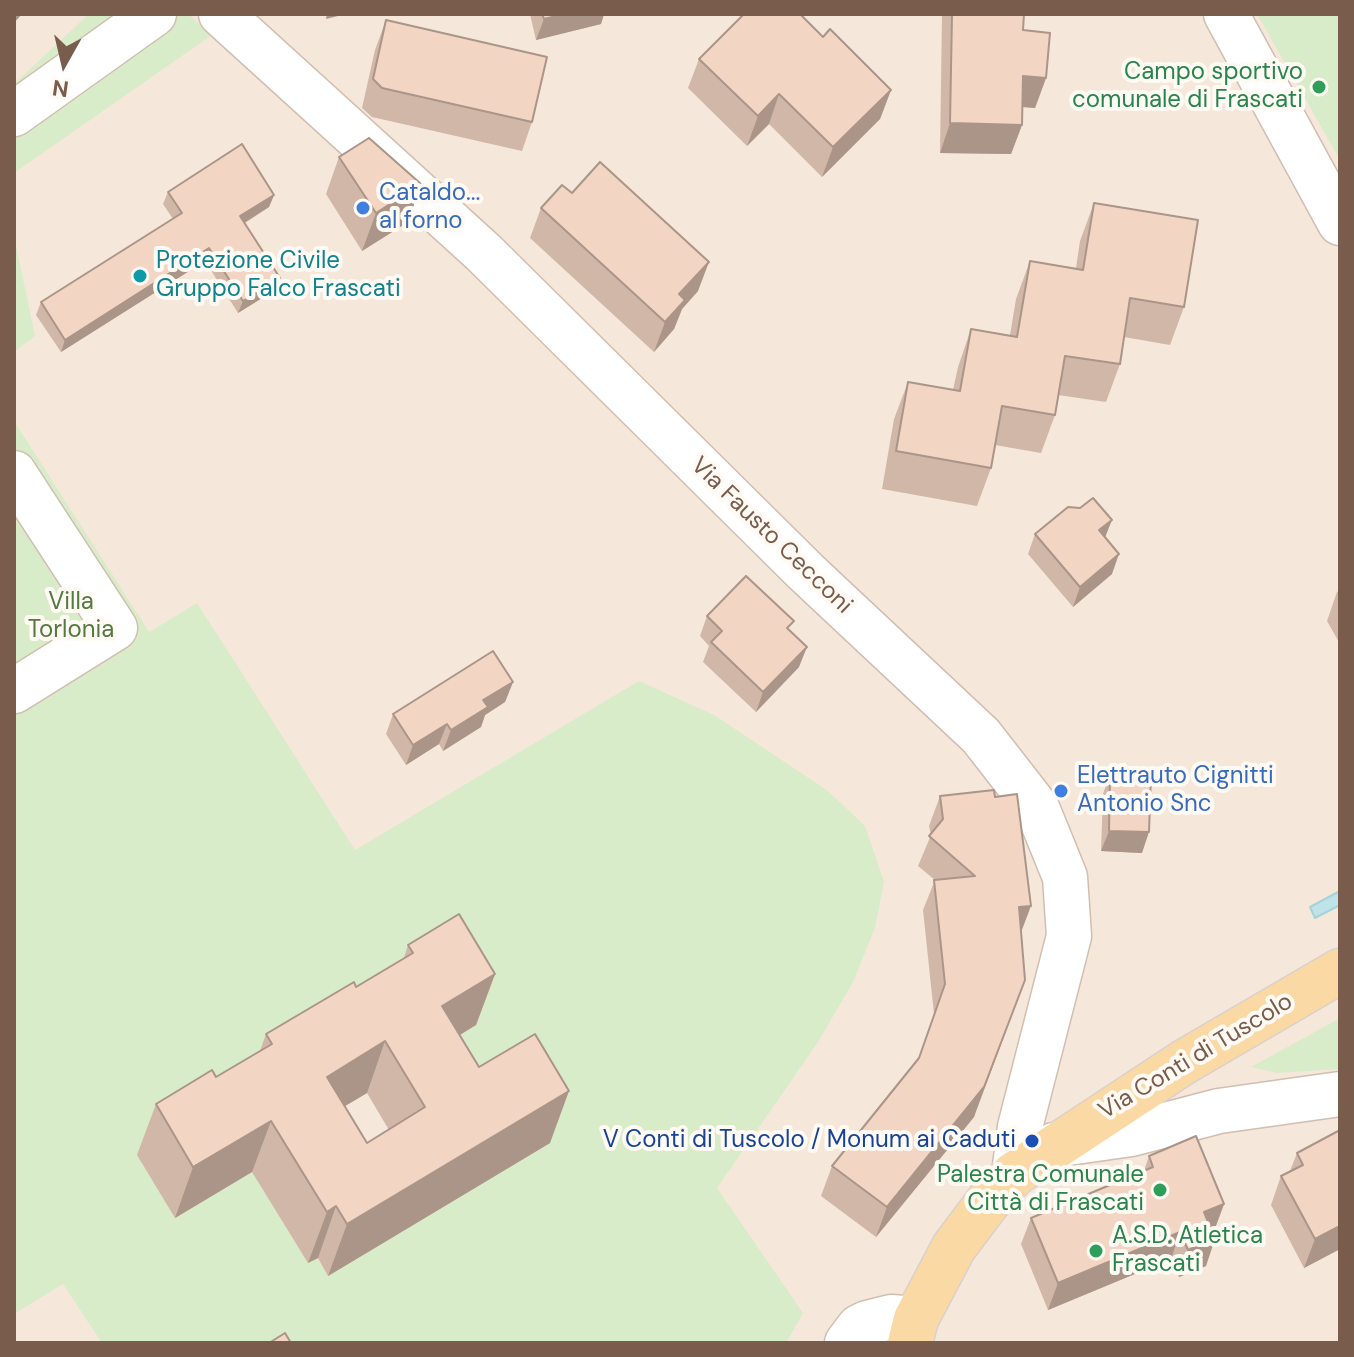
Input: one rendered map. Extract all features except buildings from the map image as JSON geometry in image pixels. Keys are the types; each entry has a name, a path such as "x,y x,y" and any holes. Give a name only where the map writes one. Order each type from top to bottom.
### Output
{"main road":[{"name":"Via Conti di Tuscolo","path":"913,1331 954,1247 991,1198 1014,1174 1184,1062 1340,971"}],"street":[{"path":"14,114 154,14"},
{"name":"Via Fausto Cecconi","path":"221,14 484,253 806,572 981,736 1037,808 1065,877 1069,936 1020,1127 1014,1174"},
{"path":"1226,14 1340,223"},
{"path":"14,473 115,628 14,691"},
{"name":"Via Conti di Tuscolo","path":"1054,1145 1131,1134 1219,1111 1340,1094"},
{"path":"847,1343 859,1327 891,1317 913,1331"}],"shaded area":[{"path":"14,14 1340,14 1340,1343 14,1343"}],"green space":[{"path":"89,14 188,14 212,35 14,173 14,84"},
{"name":"Campo sportivo comunale di Frascati","path":"1257,14 1340,14 1340,160"},
{"path":"14,236 35,336 14,352"},
{"name":"Villa Torlonia","path":"14,421 149,632 197,603 355,850 639,681 714,715 828,791 865,826 884,882 875,928 853,982 818,1042 717,1188 803,1313 786,1343 102,1343 63,1284 14,1314","holes":["423,1057 328,1275 318,1258 308,1263 261,1167 174,1218 194,1122"]},
{"path":"1340,1018 1340,1069 1277,1073 1251,1067"}],"water":[{"path":"1340,891 1340,905 1315,918 1310,907"}],"place":[{"name":"Campo sportivo comunale di Frascati","path":"1319,87"},
{"name":"Cataldo... al forno","path":"363,208"},
{"name":"Protezione Civile Gruppo Falco Frascati","path":"140,276"},
{"name":"Elettrauto Cignitti Antonio Snc","path":"1061,791"},
{"name":"V Conti di Tuscolo / Monum ai Caduti","path":"1032,1141"},
{"name":"Palestra Comunale Città di Frascati","path":"1160,1190"},
{"name":"A.S.D. Atletica Frascati","path":"1096,1251"}]}
